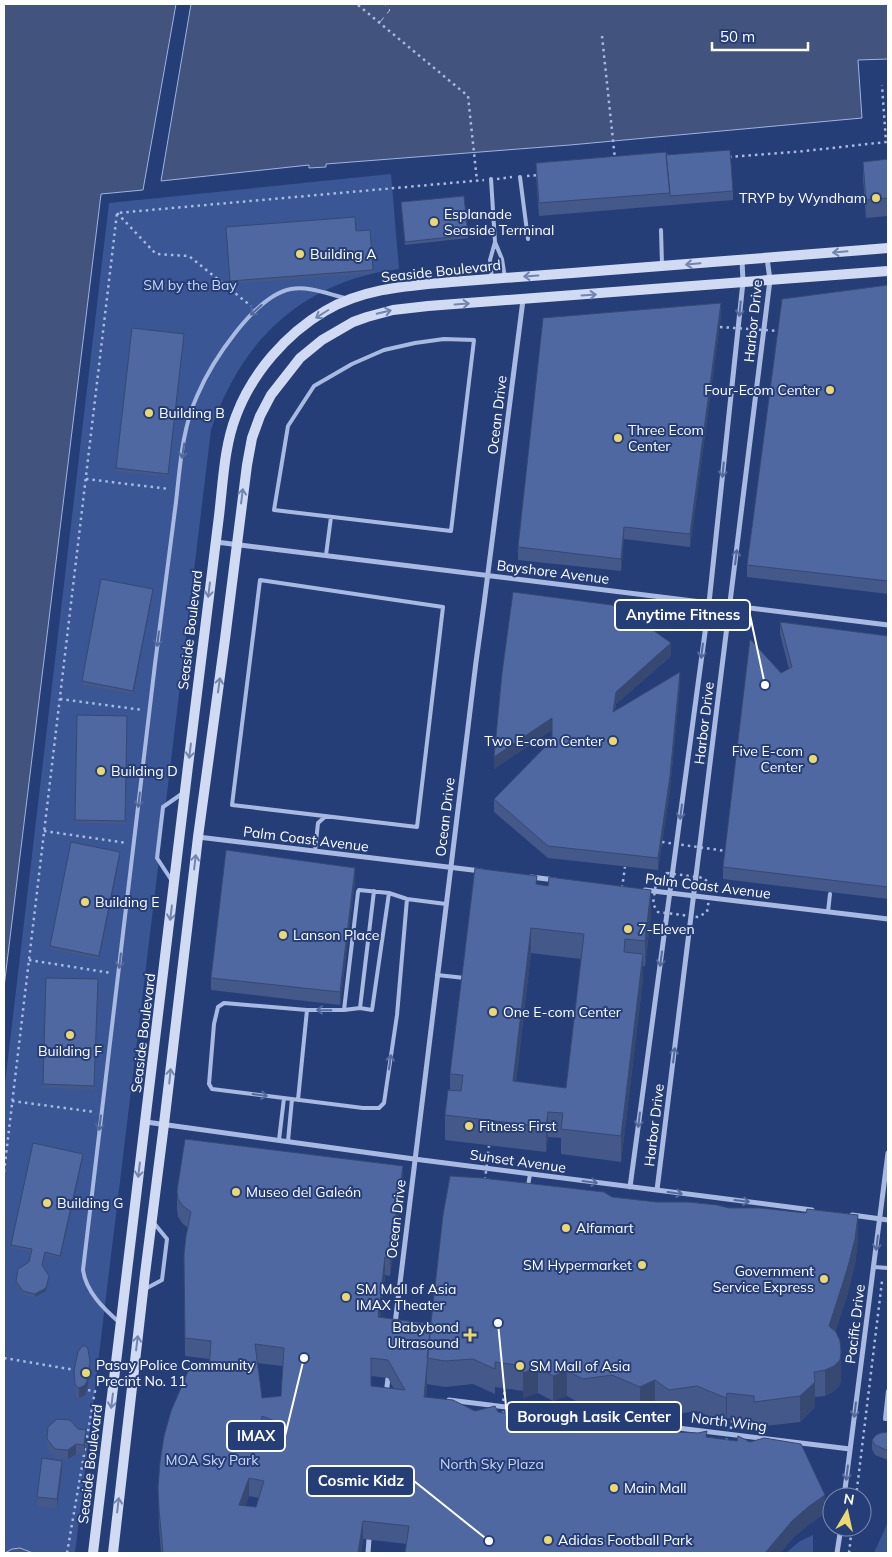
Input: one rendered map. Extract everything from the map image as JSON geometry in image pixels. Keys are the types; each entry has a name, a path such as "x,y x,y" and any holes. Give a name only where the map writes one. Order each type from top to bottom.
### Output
{"street":[{"name":"Seaside Boulevard","path":"93,1553 215,542 230,437 237,414 249,388 273,355 320,314 349,299 387,289 888,248"},
{"name":"Harbor Drive","path":"657,1190 770,280 767,258"},
{"name":"Harbor Drive","path":"630,1187 671,893 708,603 743,282 742,260"},
{"path":"113,1553 198,837 246,465 256,427 271,395 292,367 311,348 333,332 353,322 382,312 413,307 888,271"},
{"name":"Ocean Drive","path":"394,1328 476,662 523,300"},
{"name":"Bayshore Avenue","path":"215,542 888,625"},
{"name":"Palm Coast Avenue","path":"198,837 488,872"},
{"path":"527,876 566,881"},
{"name":"Palm Coast Avenue","path":"635,889 888,919"},
{"name":"Sunset Avenue","path":"145,1122 816,1211"},
{"name":"Pacific Drive","path":"845,1487 888,1153"},
{"path":"846,1215 888,1220"},
{"path":"386,1399 389,1393 388,1378"},
{"name":"North Wing","path":"445,1400 850,1449"},
{"path":"838,1553 840,1537"},
{"path":"368,1553 369,1539"}],"lane":[{"path":"520,177 528,239"},
{"path":"491,179 495,242 502,259 505,278"},
{"path":"661,230 662,267"},
{"path":"492,279 490,260 495,242"},
{"path":"121,1324 103,1308 84,1281 83,1270 177,490 188,421 206,376 221,351 256,310 280,292 293,288 307,288 349,299"},
{"path":"444,339 474,340 451,531 331,517 274,510 288,426 314,386 352,364 384,350 444,339"},
{"path":"326,555 331,517"},
{"path":"315,851 318,823 326,816 417,827 443,606 260,580 232,805 326,816"},
{"path":"174,885 157,858 162,807 185,792"},
{"path":"344,1010 358,892 362,890 374,891 407,899 446,904"},
{"path":"360,1008 374,891"},
{"path":"388,893 372,1010 360,1008 307,1010 224,1003 218,1007 214,1024 209,1087 212,1089 298,1100 380,1108 384,1103 397,1015 407,899"},
{"path":"828,912 830,894"},
{"path":"437,975 474,979"},
{"path":"298,1100 307,1010"},
{"path":"279,1140 284,1098"},
{"path":"288,1141 292,1099"},
{"path":"527,1194 530,1174"},
{"path":"766,1214 767,1204"},
{"path":"143,1290 162,1280 167,1239 152,1220"},
{"path":"874,1267 888,1268"},
{"path":"888,1392 885,1419 888,1419"}],"path":[{"path":"358,5 468,96 477,181"},
{"path":"602,36 615,161"},
{"path":"117,213 156,254 190,256 256,310"},
{"path":"720,328 779,331"},
{"path":"86,479 177,490"},
{"path":"60,699 150,710"},
{"path":"44,831 134,844"},
{"path":"662,842 726,851"},
{"path":"621,894 624,867"},
{"path":"29,960 118,974"},
{"path":"12,1101 102,1113"},
{"path":"484,1184 489,1146"},
{"path":"857,1487 882,1281 874,1267"},
{"path":"4,1358 75,1370"},
{"path":"503,1414 505,1388"},
{"path":"67,1553 95,1391 87,1390"},
{"path":"724,1445 732,1425 732,1418"},
{"path":"849,1553 851,1537"}],"green space":[{"name":"SM by the Bay","path":"391,174 399,269 365,276 333,287 305,301 280,320 258,343 240,369 224,398 211,430 75,1553 4,1553 4,1092 109,203"},
{"path":"888,1522 888,1553 874,1553"},
{"path":"813,1535 813,1553 786,1553 800,1541"}],"shaded area":[{"path":"4,4 176,4 143,190 101,194 4,987"},
{"path":"191,4 888,4 888,59 858,60 862,118 570,145 326,164 326,167 309,168 309,165 161,181"},
{"path":"20,1548 33,1553 5,1553 12,1549"}],"building":[{"path":"730,150 733,191 670,196 666,155"},
{"path":"666,152 670,193 539,203 536,163"},
{"path":"888,159 888,198 866,200 863,162"},
{"name":"Esplanade Seaside Terminal","path":"464,196 468,235 405,242 401,202"},
{"name":"Building A","path":"355,217 356,231 370,230 373,270 230,281 226,227"},
{"name":"Four-Ecom Center","path":"888,285 888,581 747,565 782,299"},
{"name":"Three Ecom Center","path":"721,303 690,534 624,527 621,559 518,547 543,318"},
{"name":"Building B","path":"132,328 184,334 168,474 116,468"},
{"path":"101,579 153,589 133,691 82,681"},
{"name":"Two E-com Center","path":"513,592 619,606 671,643 616,692 613,712 680,672 670,776 658,858 548,846 494,799 552,740 552,718 494,757 502,673"},
{"name":"Five E-com Center","path":"780,622 888,636 888,887 723,867 750,639 781,673 792,667"},
{"name":"Building D","path":"77,715 127,716 125,821 75,820"},
{"name":"Building E","path":"71,842 120,852 99,956 50,946"},
{"name":"Lanson Place","path":"226,850 355,868 340,992 211,978"},
{"name":"One E-com Center","path":"475,868 537,876 536,884 548,886 549,877 651,890 645,941 625,939 624,952 643,954 621,1136 561,1129 563,1113 548,1112 546,1127 445,1115 448,1090 461,1091 463,1075 450,1074","holes":["531,928 584,934 566,1088 513,1081"]},
{"name":"Building F","path":"46,978 98,979 94,1086 43,1084"},
{"path":"185,1139 403,1166 390,1258 385,1257 378,1317 431,1324 424,1397 453,1400 475,1411 495,1406 498,1412 537,1418 535,1411 562,1421 578,1417 590,1424 605,1419 636,1428 650,1424 674,1432 698,1433 707,1431 706,1437 737,1441 738,1436 750,1442 764,1438 801,1444 822,1489 822,1497 792,1521 765,1553 405,1553 409,1526 363,1521 358,1553 163,1553 158,1487 164,1436 171,1411 190,1367 209,1370 211,1341 185,1338 184,1255 191,1212 178,1199 177,1191","holes":["255,1344 284,1348 281,1396 262,1398","371,1358 388,1360 405,1390 371,1386","262,1416 278,1422 273,1451 258,1448","249,1478 264,1481 256,1507 239,1505"]},
{"name":"Building G","path":"33,1143 83,1154 60,1256 45,1252 42,1265 49,1276 46,1288 35,1294 23,1291 16,1281 18,1269 29,1262 32,1249 11,1245"},
{"path":"450,1176 604,1192 612,1197 657,1202 688,1202 729,1208 760,1208 806,1213 807,1209 858,1215 855,1239 847,1270 829,1326 836,1332 840,1341 840,1360 834,1366 814,1372 815,1382 800,1396 754,1402 754,1396 727,1393 726,1398 697,1386 669,1390 655,1380 640,1387 612,1375 583,1379 567,1371 553,1376 538,1367 523,1373 524,1366 495,1362 495,1369 473,1359 445,1361 427,1358 443,1215"},
{"path":"82,1346 86,1346 88,1349 90,1362 87,1381 85,1385 79,1388 75,1384 74,1370 78,1352"},
{"path":"57,1419 70,1420 78,1429 86,1430 84,1445 76,1444 68,1450 55,1449 47,1439 48,1427"},
{"path":"888,1432 888,1451 875,1445 872,1440 876,1435"},
{"path":"42,1458 62,1461 57,1499 37,1497"}],"ferry route":[{"path":"380,22 390,10 384,4"}],"place":[{"name":"TRYP by Wyndham","path":"876,198"},
{"name":"Esplanade Seaside Terminal","path":"434,222"},
{"name":"Building A","path":"300,254"},
{"name":"Four-Ecom Center","path":"830,390"},
{"name":"Building B","path":"149,413"},
{"name":"Three Ecom Center","path":"618,438"},
{"name":"Anytime Fitness","path":"765,685"},
{"name":"Two E-com Center","path":"613,741"},
{"name":"Five E-com Center","path":"813,759"},
{"name":"Building D","path":"101,771"},
{"name":"Building E","path":"85,902"},
{"name":"7-Eleven","path":"628,929"},
{"name":"Lanson Place","path":"283,935"},
{"name":"One E-com Center","path":"493,1012"},
{"name":"Building F","path":"70,1035"},
{"name":"Fitness First","path":"469,1126"},
{"name":"Museo del Galeón","path":"236,1192"},
{"name":"Building G","path":"47,1203"},
{"name":"Alfamart","path":"566,1228"},
{"name":"SM Hypermarket","path":"642,1265"},
{"name":"Government Service Express","path":"824,1279"},
{"name":"SM Mall of Asia IMAX Theater","path":"346,1297"},
{"name":"Borough Lasik Center","path":"498,1323"},
{"name":"Babybond Ultrasound","path":"470,1335"},
{"name":"IMAX","path":"304,1358"},
{"name":"SM Mall of Asia","path":"520,1366"},
{"name":"Pasay Police Community Precint No. 11","path":"86,1373"},
{"name":"Main Mall","path":"614,1488"},
{"name":"Adidas Football Park","path":"548,1540"},
{"name":"Cosmic Kidz","path":"489,1541"}],"park label":[{"name":"MOA Sky Park","path":"212,1460"},
{"name":"North Sky Plaza","path":"492,1464"}]}
